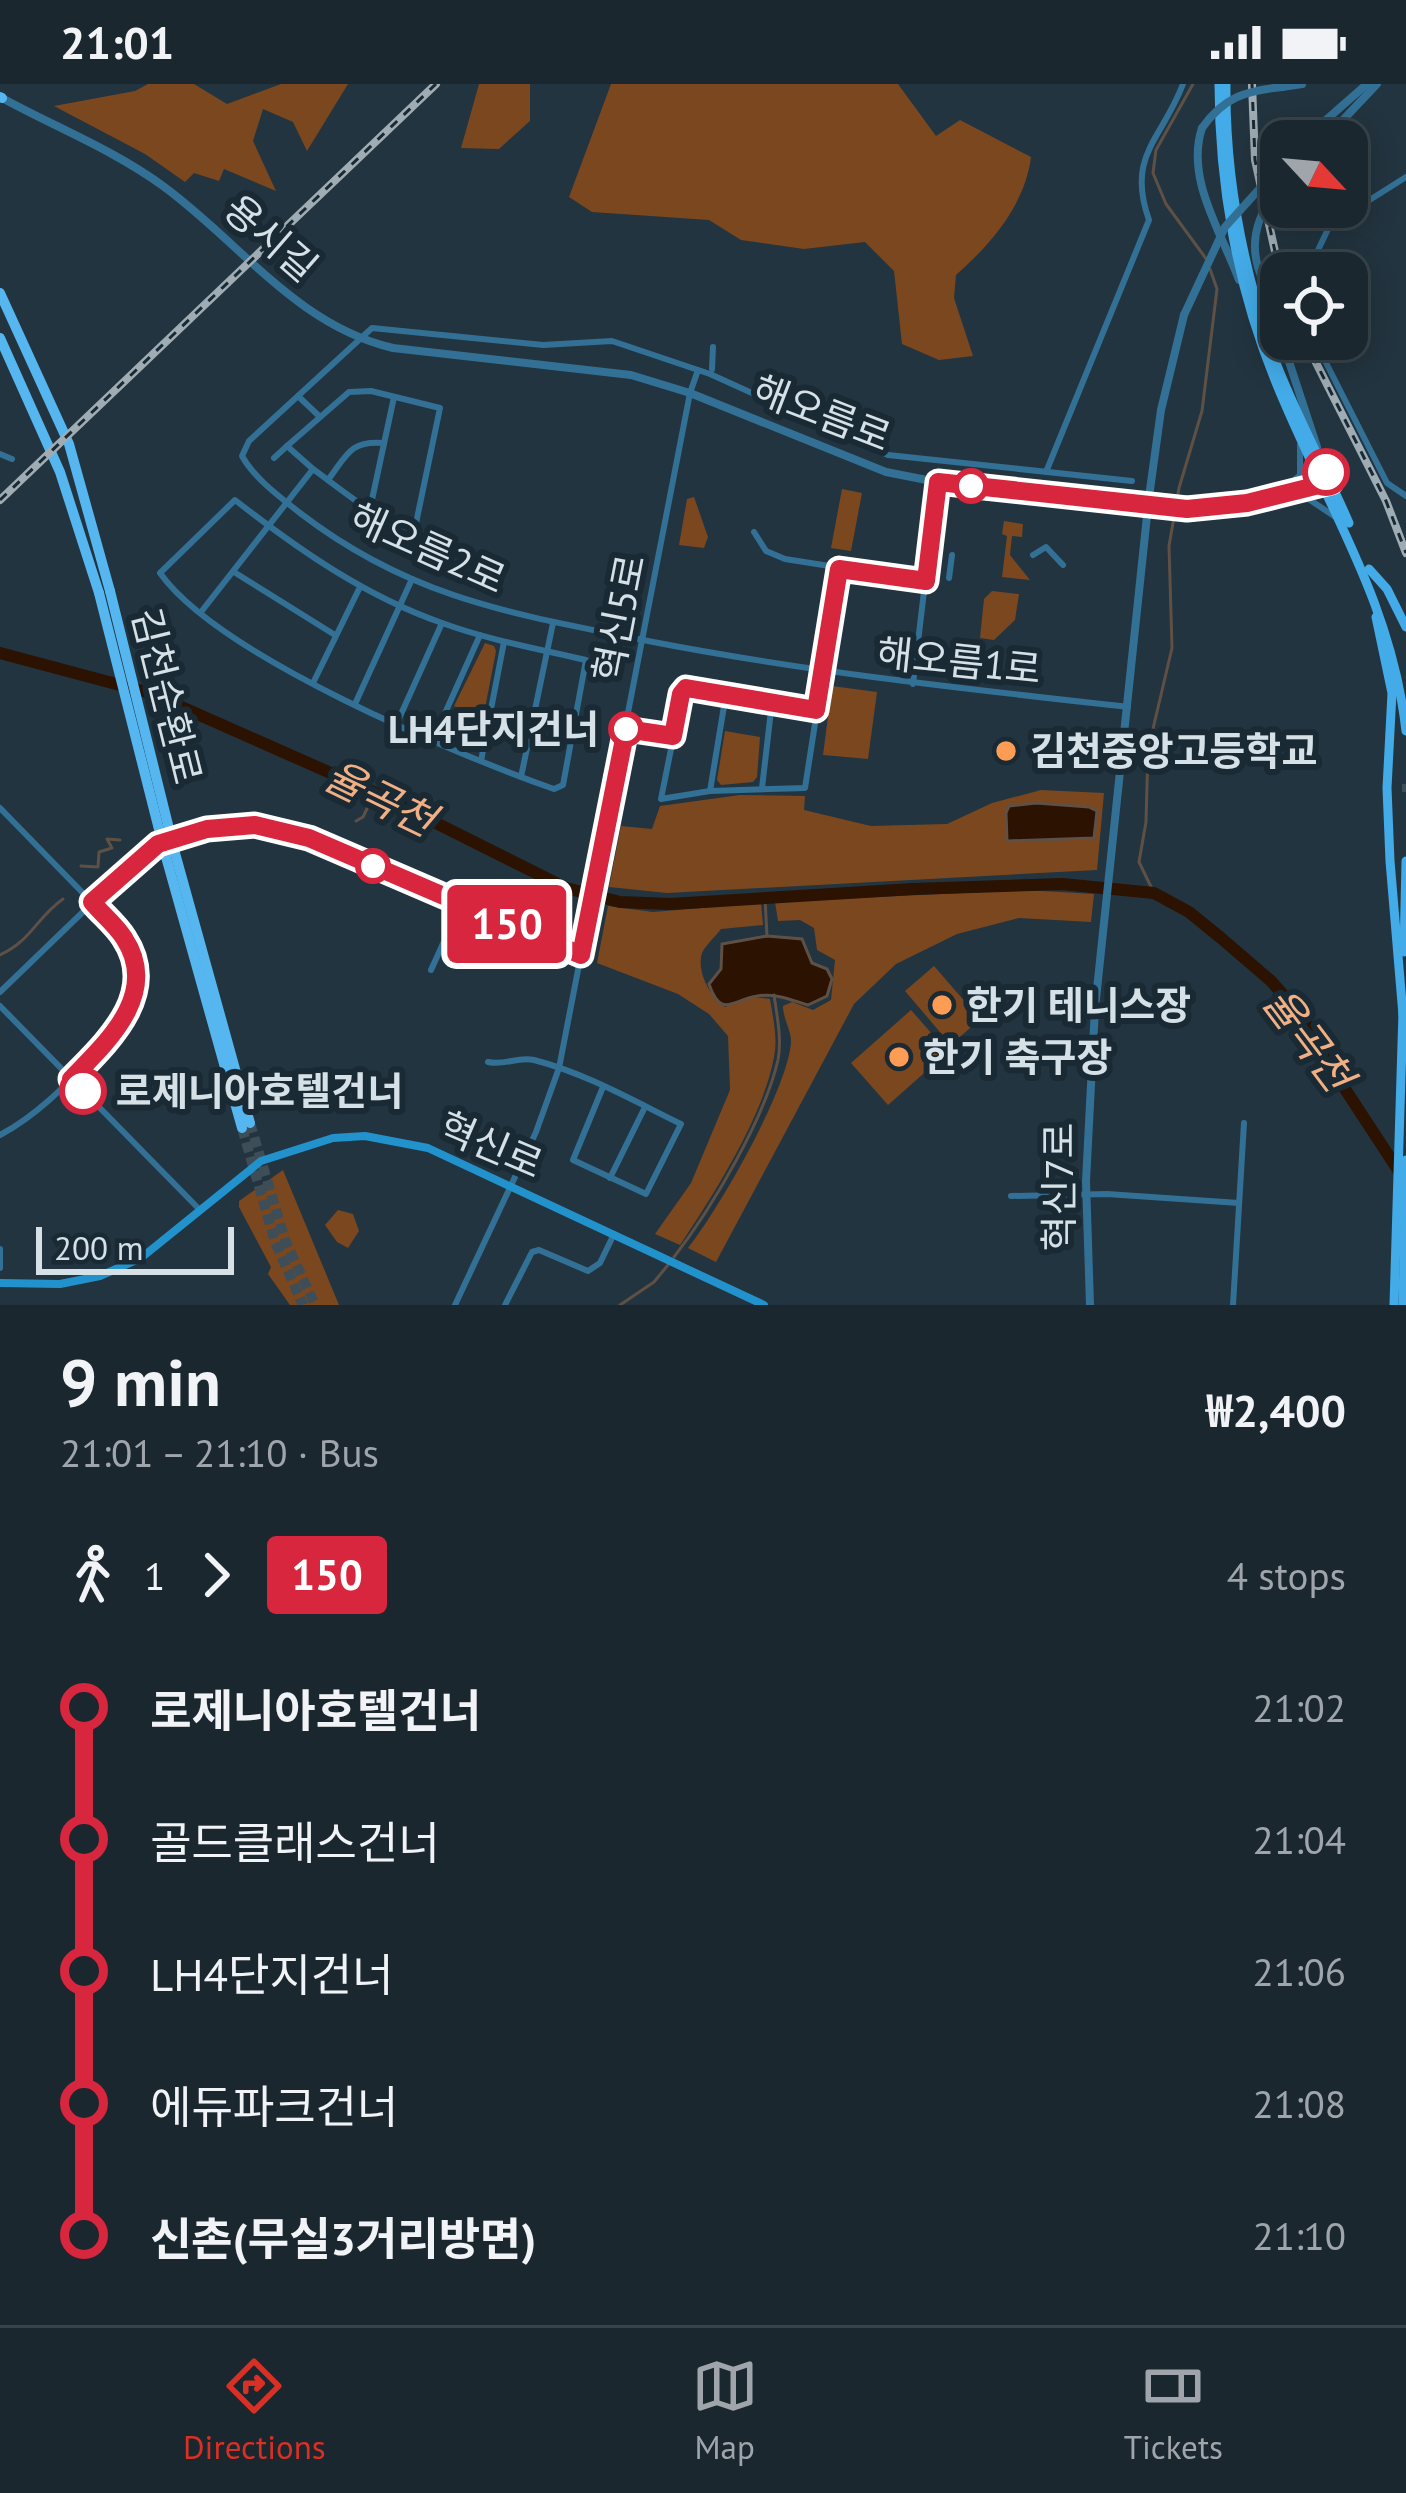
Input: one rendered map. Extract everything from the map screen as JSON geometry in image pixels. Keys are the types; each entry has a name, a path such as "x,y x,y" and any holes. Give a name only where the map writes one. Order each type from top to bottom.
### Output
{"highway":[{"name":"김천순환로","path":"0,292 69,445 171,855 246,1126"},
{"name":"김천순환로","path":"0,338 61,472 105,592"}],"main road":[{"path":"1222,84 1225,195 1260,337"},
{"path":"1222,84 1247,268 1274,358 1321,460 1343,525 1367,570 1388,637 1406,731"},
{"path":"1268,360 1367,570 1394,636 1406,686"},
{"path":"1367,570 1388,589 1406,626"},
{"path":"1367,570 1391,693 1388,788 1403,1015"},
{"path":"1398,1305 1406,861"},
{"name":"혁신로","path":"0,1283 60,1285 100,1276 141,1258 261,1161 333,1138 365,1136 412,1144 512,1186 764,1305"},
{"path":"1400,1245 1406,1160"}],"street":[{"path":"1046,472 1150,220 1140,191 1144,160 1183,84"},
{"path":"1260,340 1200,180 1196,150 1202,128 1217,106 1244,92 1302,84"},
{"path":"1325,120 1366,84"},
{"path":"1343,120 1377,84"},
{"name":"용시길","path":"0,98 147,175 216,227 308,311 360,339 393,348 631,375 690,393"},
{"path":"1316,252 1330,224 1406,177"},
{"path":"1128,707 1161,410 1184,315 1226,227 1260,189"},
{"path":"1260,216 1254,254 1321,460"},
{"path":"360,339 372,328 543,345 612,341 698,370 888,455 1132,481"},
{"name":"해오름2로","path":"360,339 249,441 242,455 253,471 333,538 412,579 479,606 643,640"},
{"path":"712,369 713,347"},
{"path":"1325,360 1387,483 1406,496"},
{"name":"혁신5로","path":"455,1305 512,1186 559,1068 698,370"},
{"path":"274,458 287,446 320,416 349,392 371,391 435,405 442,414 418,524 405,529 328,480 287,446"},
{"name":"해오름로","path":"690,393 886,472 1148,508"},
{"path":"298,396 320,416"},
{"path":"370,509 394,397"},
{"path":"1275,494 1296,482 1302,469 1296,427"},
{"path":"328,480 355,445 384,443"},
{"path":"0,454 12,459"},
{"path":"201,612 313,469"},
{"path":"913,684 938,482"},
{"path":"1148,508 1247,503 1327,483"},
{"path":"1275,494 1307,498 1343,525"},
{"path":"236,500 268,526 359,586 399,606 479,635 586,660 563,785 554,789 521,777 355,704 226,632 160,576 162,568 236,500"},
{"path":"754,532 761,547 772,554 926,581"},
{"path":"1034,555 1046,547 1063,565"},
{"path":"949,578 952,555"},
{"path":"816,710 683,689 661,800 710,791 800,789 808,784 839,569"},
{"path":"234,572 335,635"},
{"path":"355,704 412,579"},
{"path":"314,682 359,586"},
{"path":"397,723 442,623"},
{"path":"521,777 553,623"},
{"path":"433,740 479,635"},
{"name":"해오름1로","path":"643,640 913,684 1128,707"},
{"path":"481,761 504,642"},
{"path":"710,791 726,694"},
{"path":"762,788 772,702"},
{"name":"혁신7로","path":"1090,1305 1086,1194 1095,1008 1128,707"},
{"path":"626,729 673,736"},
{"path":"1388,788 1402,788"},
{"path":"0,808 124,938 135,990 113,1036 34,1113 0,1135"},
{"path":"0,992 158,844 207,829 255,825 309,838 581,955"},
{"path":"431,970 460,904"},
{"path":"0,1006 200,1210"},
{"path":"488,1061 500,1065 525,1059 559,1068 603,1087 681,1124 646,1194 573,1160 603,1087"},
{"path":"610,1178 645,1107"},
{"path":"1233,1305 1244,1123"},
{"path":"1011,1196 1086,1194 1239,1203"},
{"path":"505,1305 532,1252 539,1250 588,1271 600,1263 614,1234"},
{"path":"0,1249 0,1268"}],"shaded area":[{"path":"148,84 194,84 227,104 281,84 348,84 307,151 293,122 263,109 253,141 276,191 224,169 219,181 194,173 185,182 145,154 54,106 135,91"},
{"path":"479,84 530,84 530,121 499,149 461,148"},
{"path":"611,84 898,84 936,136 960,120 1031,157 1014,207 956,275 954,298 973,356 939,360 902,344 894,271 865,242 804,249 741,240 709,220 592,212 569,197"},
{"path":"842,489 862,493 851,551 831,548"},
{"path":"694,497 708,537 704,548 679,545 687,499"},
{"path":"1004,521 1023,524 1022,537 1012,536 1010,555 1030,580 1002,577"},
{"path":"992,591 1019,594 1015,620 994,640 980,638 984,599"},
{"path":"485,643 496,651 483,719 454,706"},
{"path":"832,686 877,692 868,759 823,755"},
{"path":"725,731 760,737 753,782 721,785 717,780"},
{"path":"1041,790 1104,793 1097,870 667,893 609,887 621,826 652,829 660,806 740,795 805,796 804,810 871,826 947,824 992,803"},
{"path":"1036,803 1097,811 1094,838 1007,841 1009,806"},
{"path":"1025,890 1094,894 1091,922 1019,918 957,934 896,964 854,1004 716,1262 688,1248 733,1179 777,1091 791,1043 783,1006 792,1002 813,1010 831,1000 835,960 817,950 814,928 800,920 778,921 775,902"},
{"path":"761,903 763,925 721,929 702,953 701,968 710,991 725,1007 753,997 770,999 774,1057 749,1129 680,1245 655,1234 691,1183 730,1090 728,1036 709,1014 678,994 597,963 608,906 653,912"},
{"path":"767,936 802,939 812,963 827,969 832,979 827,996 808,1005 770,995 729,1005 718,1001 709,984 721,969 722,944"},
{"name":"한기 테니스장","path":"934,966 980,1019 951,1045 905,991"},
{"name":"한기 축구장","path":"911,1010 948,1052 888,1105 851,1063"},
{"path":"283,1170 339,1305 290,1305 268,1274 271,1267 239,1207 239,1201"},
{"path":"338,1210 353,1214 359,1231 348,1248 325,1225"}],"waterway":[{"path":"1193,84 1156,150 1153,173 1166,204 1207,260"},
{"path":"1154,893 1139,862 1146,822 1148,750 1172,648 1169,546 1179,488 1202,411 1217,289 1210,269"},
{"name":"율곡천","path":"0,653 150,693 378,794 566,888 620,902 671,904 1062,884 1154,893 1189,912 1221,938 1271,981 1303,1017 1402,1176"},
{"path":"356,821 363,817 375,792"},
{"path":"81,866 98,867 99,852 112,848 107,839 120,840"},
{"name":"율곡천","path":"765,898 767,936"},
{"path":"0,955 20,943 63,899"},
{"name":"율곡천","path":"674,1257 735,1163 771,1084 779,1044 774,995"},
{"name":"율곡천","path":"620,1305 654,1282 668,1265"}],"tunnel":[{"path":"250,1123 285,1240 315,1305"},
{"path":"242,1128 275,1242 303,1305"}],"railway":[{"path":"0,500 436,84"},
{"path":"1252,84 1255,160 1275,252"},
{"path":"1315,360 1386,501 1406,553"}],"bus line":[{"name":"150","path":"83,1091 71,1079 125,1018 136,979 124,938 92,902 158,844 229,825 288,832 581,955 626,729 673,736 686,688 816,710 839,569 926,581 938,482 1132,506 1206,509 1331,482 1326,472"}],"place":[{"name":"LH4단지건너","path":"626,729"},
{"name":"김천중앙고등학교","path":"1006,751"},
{"name":"한기 테니스장","path":"942,1005"},
{"name":"한기 축구장","path":"899,1057"},
{"name":"로제니아호텔건너","path":"83,1091"}]}
